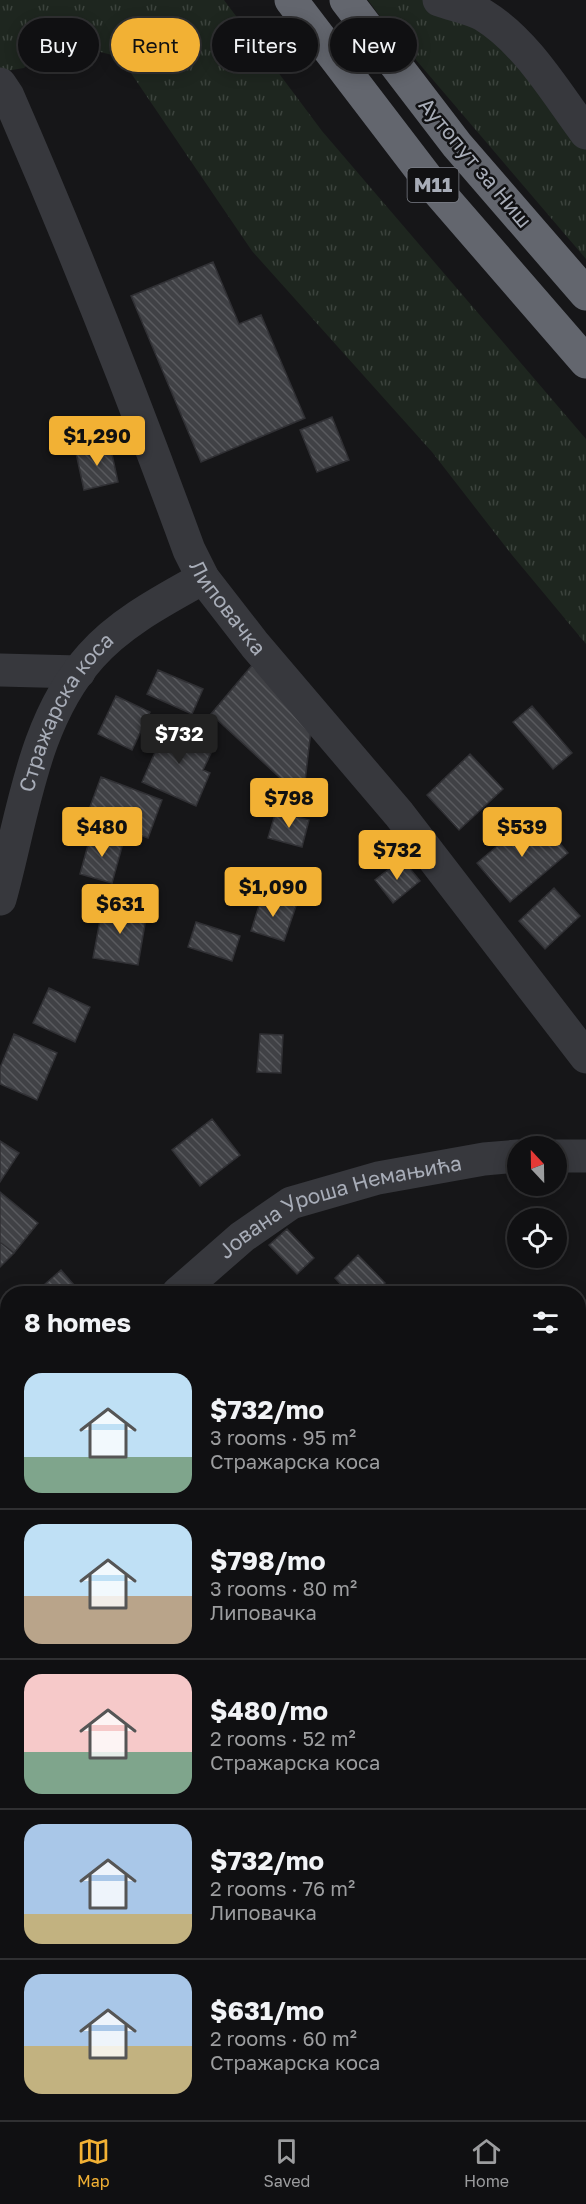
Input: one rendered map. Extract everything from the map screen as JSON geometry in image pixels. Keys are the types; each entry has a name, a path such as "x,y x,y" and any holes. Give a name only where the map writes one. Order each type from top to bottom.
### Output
{"highway":[{"name":"M11","path":"291,0 430,182 586,362"},
{"name":"Аутопут за Ниш","path":"346,0 457,145 586,294"}],"street":[{"path":"439,0 480,14 506,31 528,55 586,133"},
{"name":"Липовачка","path":"0,84 8,96 47,185 99,313 189,550 204,578 255,645 399,814 586,1057"},
{"name":"Стражарска коса","path":"0,899 30,780 46,732 79,672 109,638 158,603 204,578"},
{"path":"0,670 79,672"},
{"path":"567,1156 586,1156"},
{"name":"Јована Уроша Немањића","path":"186,1286 242,1237 291,1203 378,1178 507,1157"}],"green space":[{"path":"0,0 224,0 237,18 212,18 212,72 278,72 322,131 586,439 586,644 512,555 432,452 252,251 130,72 200,72 200,18 111,18 111,55 99,52 99,18 18,18 18,69 0,72"},
{"path":"368,0 441,0 480,14 586,133 586,259 417,61 417,18 381,18"}],"building":[{"path":"213,262 239,324 261,315 305,418 201,462 131,296"},
{"path":"332,417 349,460 317,472 300,430"},
{"path":"110,445 118,482 84,490 76,453"},
{"path":"253,664 312,721 303,799 211,714"},
{"path":"158,670 203,689 192,714 147,694"},
{"path":"116,696 150,712 132,750 98,734"},
{"path":"532,706 572,753 553,769 513,722"},
{"path":"170,718 200,738 196,746 211,753 203,770 210,773 196,806 142,782"},
{"path":"470,754 503,789 459,830 427,795"},
{"path":"101,777 162,800 148,838 87,815"},
{"path":"276,811 309,820 302,847 268,838"},
{"path":"535,814 568,853 510,902 477,863"},
{"path":"91,834 123,843 112,883 80,874"},
{"path":"402,859 420,881 393,903 375,880"},
{"path":"554,888 580,916 545,949 519,921"},
{"path":"262,896 296,906 284,941 251,931"},
{"path":"103,904 147,912 138,965 93,958"},
{"path":"196,922 240,936 232,961 188,947"},
{"path":"49,988 90,1007 75,1042 33,1023"},
{"path":"14,1034 57,1053 37,1100 0,1084 0,1068"},
{"path":"260,1034 283,1035 281,1073 257,1072"},
{"path":"212,1119 240,1155 200,1186 172,1150"},
{"path":"0,1141 19,1153 0,1182"},
{"path":"0,1192 38,1223 14,1253 0,1242"},
{"path":"287,1229 314,1258 297,1274 269,1245"},
{"path":"0,1242 14,1253 0,1267"},
{"path":"358,1255 385,1283 382,1286 342,1286 335,1278"},
{"path":"61,1270 75,1286 47,1286 45,1284"}]}
